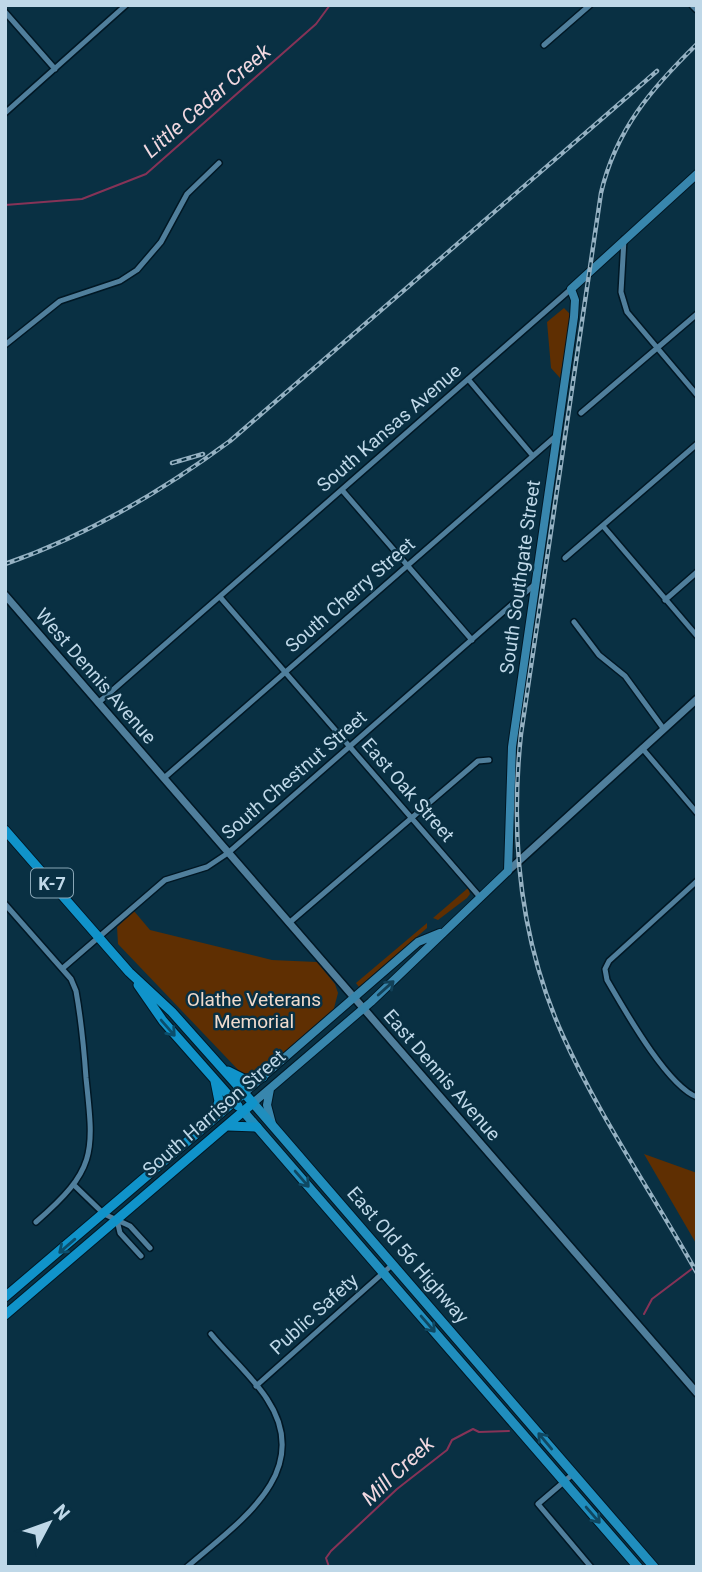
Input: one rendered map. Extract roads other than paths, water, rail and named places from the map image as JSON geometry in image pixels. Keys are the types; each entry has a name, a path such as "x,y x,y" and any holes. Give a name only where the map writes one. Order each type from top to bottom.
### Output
{"highway":[{"name":"K-7","path":"5,830 99,937"},
{"name":"East Old 56 Highway","path":"99,937 129,972 163,1021 243,1111"},
{"name":"East Old 56 Highway","path":"129,972 172,1012 253,1102"},
{"path":"221,1067 244,1079 263,1077"},
{"path":"213,1120 219,1101 215,1080"},
{"name":"South Harrison Street","path":"5,1297 244,1093"},
{"name":"South Harrison Street","path":"5,1315 253,1102"},
{"path":"226,1126 257,1128"}],"main road":[{"name":"South Kansas Avenue","path":"571,289 697,174"},
{"name":"South Southgate Street","path":"508,871 512,747 574,317 575,300 571,289"},
{"name":"South Harrison Street","path":"253,1102 363,1009 508,871"},
{"name":"South Harrison Street","path":"244,1093 418,942 440,933"},
{"path":"271,1086 267,1105 274,1127"},
{"name":"East Old 56 Highway","path":"253,1102 654,1567"},
{"name":"East Old 56 Highway","path":"243,1111 638,1567"}],"street":[{"path":"5,113 126,5"},
{"path":"544,45 590,5"},
{"path":"6,15 55,69"},
{"path":"5,345 60,300 120,281 137,270 161,242 187,194 219,163"},
{"path":"624,238 623,301 633,320 697,395"},
{"name":"South Kansas Avenue","path":"99,703 571,289"},
{"path":"581,414 697,314"},
{"path":"468,379 533,456"},
{"name":"South Cherry Street","path":"164,778 556,436"},
{"path":"565,558 697,443"},
{"path":"342,490 472,640"},
{"path":"603,526 697,636"},
{"path":"665,600 697,572"},
{"name":"South Chestnut Street","path":"63,968 165,880 207,867 228,853 534,585"},
{"name":"West Dennis Avenue","path":"5,595 164,778"},
{"name":"East Oak Street","path":"220,597 480,897"},
{"path":"575,622 599,655 625,676 663,729"},
{"name":"South Harrison Street","path":"508,871 697,699"},
{"path":"642,748 697,813"},
{"path":"289,922 478,761 489,760"},
{"name":"East Dennis Avenue","path":"164,778 697,1393"},
{"path":"697,881 609,961 606,975 642,1039 684,1088 697,1097"},
{"path":"5,904 63,968 76,990 85,1066 91,1144 74,1185 65,1197 36,1222"},
{"path":"74,1185 104,1214 130,1226 150,1248"},
{"path":"117,1220 120,1233 141,1256"},
{"name":"Public Safety","path":"256,1386 393,1265"},
{"path":"187,1567 257,1505 277,1474 282,1448 280,1429 266,1396 211,1334"},
{"path":"573,1474 538,1504 591,1567"}],"waterway":[{"name":"Little Cedar Creek","path":"5,205 82,199 146,174 316,24 330,5"},
{"name":"Mill Creek","path":"644,1314 652,1299 697,1265"},
{"name":"Mill Creek","path":"329,1567 326,1558 331,1551 397,1489 447,1450 452,1440 473,1429 479,1432 509,1431"}],"railway":[{"path":"697,44 665,77 626,129 601,193 521,734 517,811 518,850 528,926 548,1000 593,1097 697,1273"},
{"path":"5,564 65,540 122,511 177,478 230,441 657,71"},
{"path":"172,463 203,454"}],"park label":[{"name":"Olathe Veterans Memorial","path":"254,1010"}]}
